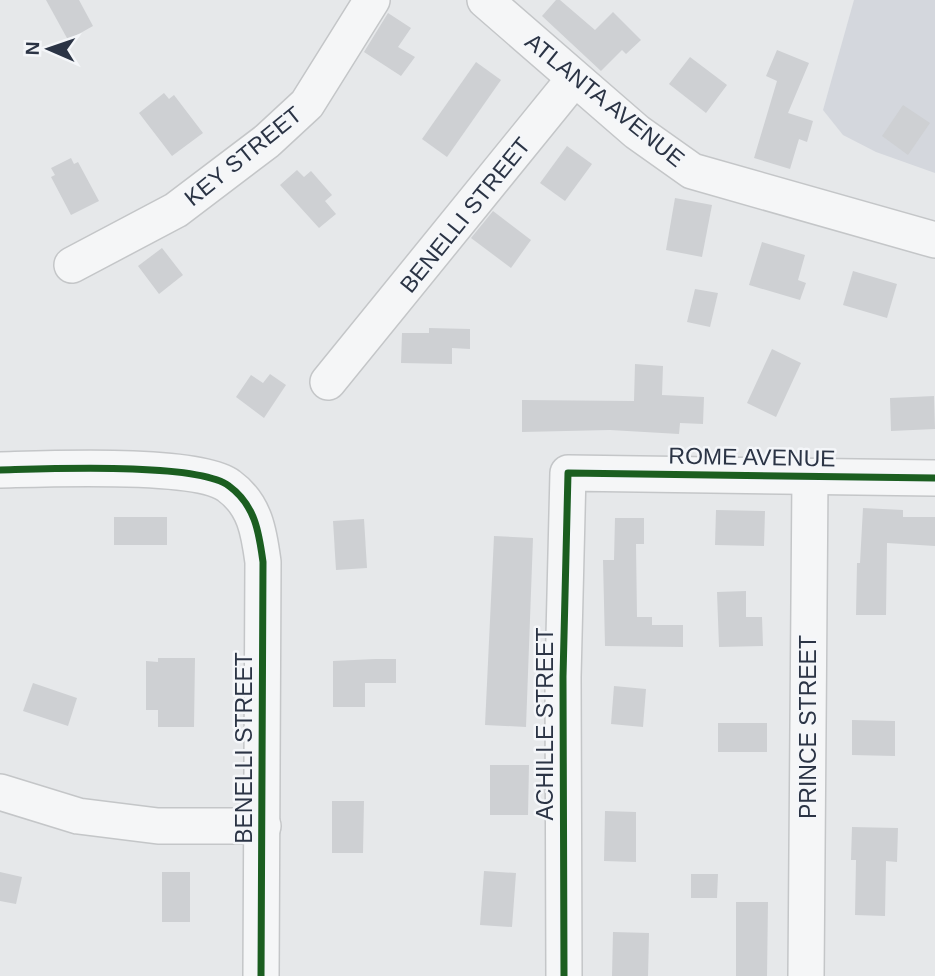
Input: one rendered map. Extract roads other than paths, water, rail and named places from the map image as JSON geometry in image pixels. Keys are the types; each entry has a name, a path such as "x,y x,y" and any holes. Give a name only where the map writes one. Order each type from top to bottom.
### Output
{"street":[{"name":"KEY STREET","path":"72,265 176,211 267,141 307,104 372,0"},
{"name":"ATLANTA AVENUE","path":"485,0 637,132 692,172 935,240"},
{"name":"BENELLI STREET","path":"328,382 574,79"},
{"name":"BENELLI STREET","path":"0,470 56,469 194,475 229,485 258,521 263,562 261,976"},
{"name":"ROME AVENUE","path":"568,472 935,478"},
{"name":"ACHILLE STREET","path":"564,976 563,677 568,472"},
{"name":"PRINCE STREET","path":"806,976 810,478"},
{"path":"0,792 78,817 158,826 262,826"}]}
